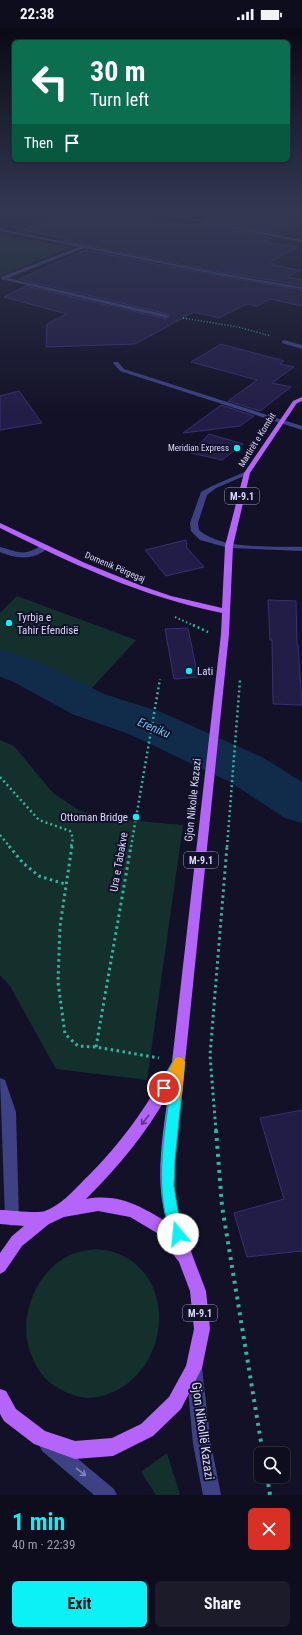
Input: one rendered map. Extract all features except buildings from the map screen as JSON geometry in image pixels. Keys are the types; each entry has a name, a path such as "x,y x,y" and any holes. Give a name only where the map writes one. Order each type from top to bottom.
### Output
{"main road":[{"name":"Martirët e Kombit","path":"227,612 229,546 247,473 295,402 302,399"},
{"name":"Domenik Përgegaj","path":"0,525 45,547 152,594 187,604 227,612"},
{"name":"Gjon Nikolle Kazazi","path":"179,1058 227,612"},
{"name":"M-9.1","path":"63,1210 100,1176 125,1146 149,1114 179,1058"},
{"name":"M-9.1","path":"0,1397 10,1414 40,1438 75,1450 112,1447 147,1430 175,1403 194,1368 202,1329 198,1291 185,1257 171,1211 167,1186 168,1160 179,1058"},
{"name":"M-9.1","path":"0,1266 17,1240 44,1219 63,1210 98,1204 132,1210 162,1228 185,1257"},
{"name":"M-9.1","path":"6,1218 44,1219"}],"street":[{"path":"13,281 166,316"},
{"path":"263,281 302,288"},
{"path":"284,342 302,347"},
{"path":"116,363 122,370 302,428"},
{"path":"247,473 214,487 204,494 194,523 195,531 203,538 229,546 302,549"},
{"path":"0,549 16,556 22,556 36,553 45,547"},
{"path":"0,1084 9,1112 6,1218"},
{"name":"Gjon Nikollë Kazazi","path":"194,1368 202,1444 212,1495"},
{"path":"40,1438 108,1495"}],"path":[{"path":"166,316 208,321 238,327 267,335 284,342"},
{"path":"172,616 208,632 210,638"},
{"name":"Ura e Tabakve","path":"96,1047 160,679"},
{"path":"240,682 210,1055 222,1206 262,1447"},
{"path":"0,777 39,820 70,831 74,838 65,884 60,926 58,982 65,1034 78,1046 96,1047 160,1059"},
{"path":"0,835 23,863 39,876 65,884"},
{"path":"268,1483 270,1495"}],"green space":[{"path":"17,596 136,640 92,688 0,665 0,613"},
{"path":"0,740 14,746 53,793 80,811 116,819 183,825 147,1080 56,1069 10,986 0,975"},
{"path":"95,1249 114,1252 136,1265 150,1281 157,1301 159,1323 155,1345 145,1365 130,1381 106,1395 96,1397 75,1396 53,1385 42,1374 30,1351 26,1323 34,1294 41,1280 51,1269 62,1260 75,1253"},
{"path":"167,1453 180,1495 156,1495 141,1472"}],"waterway":[{"name":"Ereniku","path":"0,662 27,672 88,704 145,723 247,770 302,805"}],"slow traffic":[{"path":"175,1070 179,1062 176,1094"}],"place":[{"name":"Meridian Express","path":"237,448"},
{"name":"Tyrbja e Tahir Efendisë","path":"9,623"},
{"name":"Lati","path":"189,671"},
{"name":"Ottoman Bridge","path":"136,817"}],"route":[{"path":"164,1088 179,1062 168,1160 167,1186 171,1211 178,1234"}]}
